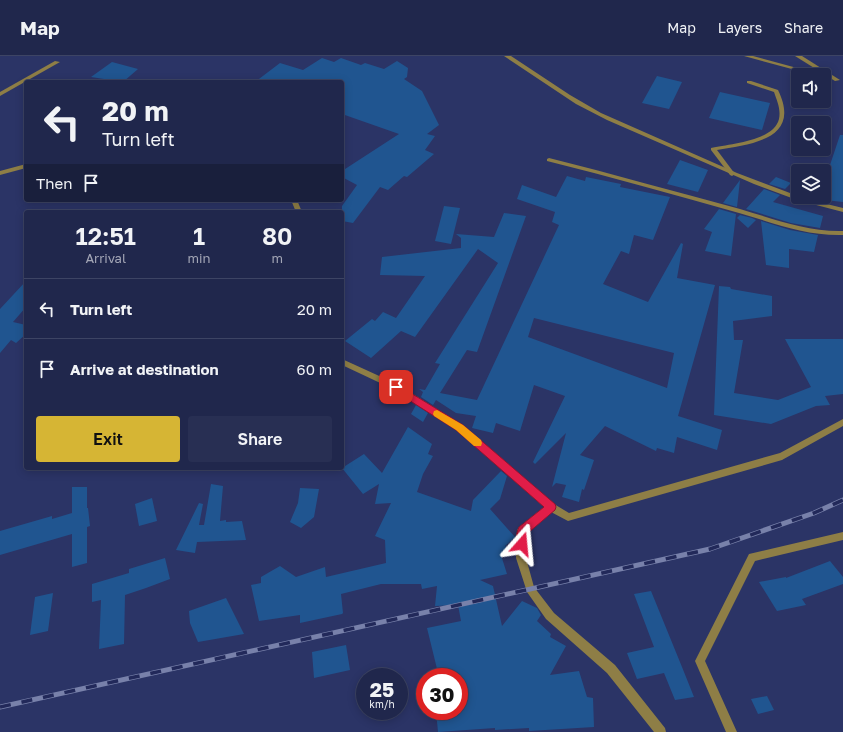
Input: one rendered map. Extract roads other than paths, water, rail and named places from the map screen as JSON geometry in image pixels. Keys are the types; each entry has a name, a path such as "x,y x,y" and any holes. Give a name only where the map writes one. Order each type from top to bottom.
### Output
{"street":[{"path":"507,56 589,109 732,174 781,193 820,205 843,210"},
{"path":"747,56 793,68"},
{"path":"798,56 837,80"},
{"path":"25,80 57,62"},
{"path":"831,78 843,81"},
{"path":"0,94 24,81"},
{"path":"732,174 713,149 751,141 774,133 783,120 782,102 776,91 749,82"},
{"path":"550,160 650,186 680,196 810,231 843,233"},
{"path":"0,173 24,167"},
{"path":"344,363 396,387 460,428 551,507 568,517 782,456 843,422"},
{"path":"551,507 522,530 521,558 530,589 550,616 611,669 661,732"},
{"path":"732,732 700,661 752,557 843,536"}],"railway":[{"path":"0,707 710,549 814,513 843,500"}]}
